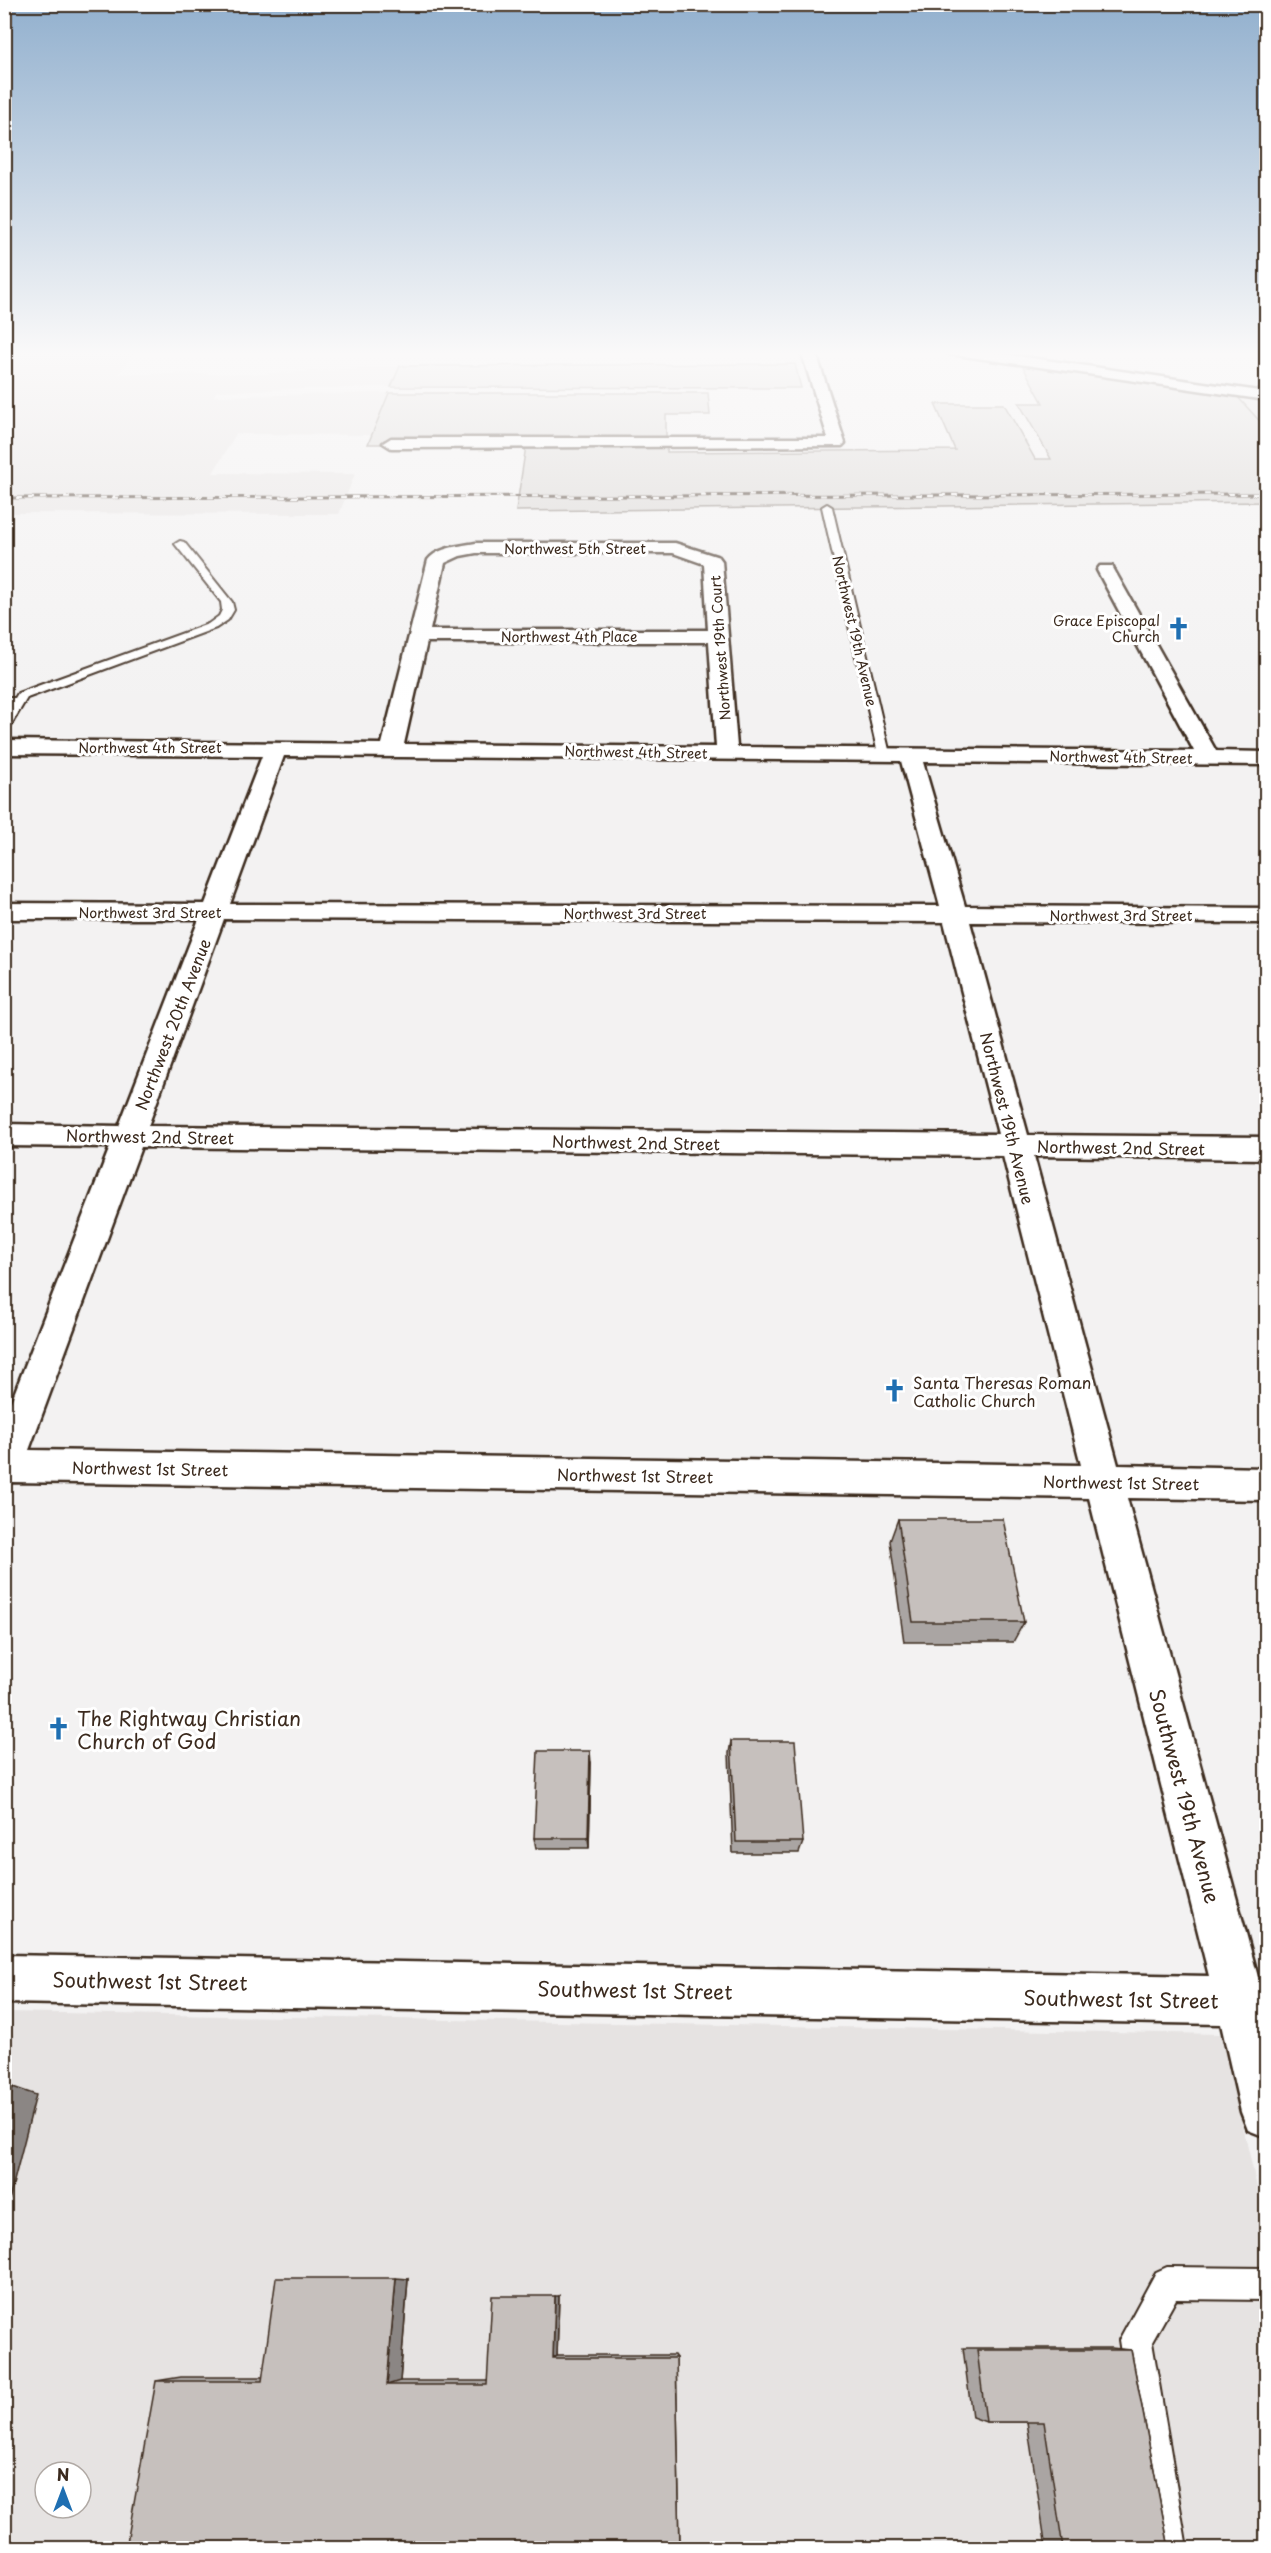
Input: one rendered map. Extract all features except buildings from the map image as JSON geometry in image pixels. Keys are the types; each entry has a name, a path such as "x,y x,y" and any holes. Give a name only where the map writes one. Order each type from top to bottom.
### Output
{"street":[{"name":"Northwest 5th Street","path":"418,636 437,560 455,552 476,548 663,548 696,554"},
{"name":"Northwest 19th Court","path":"696,554 713,561 727,753"},
{"path":"1106,570 1209,758"},
{"name":"Northwest 4th Place","path":"418,636 720,636"},
{"path":"392,749 418,636"},
{"name":"Northwest 4th Street","path":"4,747 1266,758"},
{"name":"Northwest 20th Avenue","path":"5,1467 276,748"},
{"name":"Northwest 19th Avenue","path":"897,755 955,914 1102,1481"},
{"name":"Northwest 3rd Street","path":"4,911 1266,915"},
{"name":"Northwest 2nd Street","path":"4,1135 1266,1148"},
{"name":"Northwest 1st Street","path":"5,1467 1266,1484"},
{"name":"Southwest 19th Avenue","path":"1102,1481 1253,2001 1266,2112"},
{"name":"Southwest 1st Street","path":"4,1979 1253,2001"}],"lane":[{"name":"Northwest 19th Avenue","path":"827,507 897,755"},
{"path":"4,727 22,696 212,626 224,618 228,610 226,602 180,544"},
{"path":"4,702 19,702"},
{"path":"1169,2548 1135,2340 1167,2283 1266,2284"}],"shaded area":[{"path":"5,469 215,469 213,473 355,474 339,514 5,513"},
{"path":"522,469 1266,469 1266,502 516,511"},
{"path":"5,2012 1222,2034 1266,2227 1266,2548 5,2548"}],"railway":[{"path":"4,498 1266,494"}],"place":[{"name":"Grace Episcopal Church","path":"1178,628"},
{"name":"Santa Theresas Roman Catholic Church","path":"895,1391"},
{"name":"The Rightway Christian Church of God","path":"59,1729"}]}
